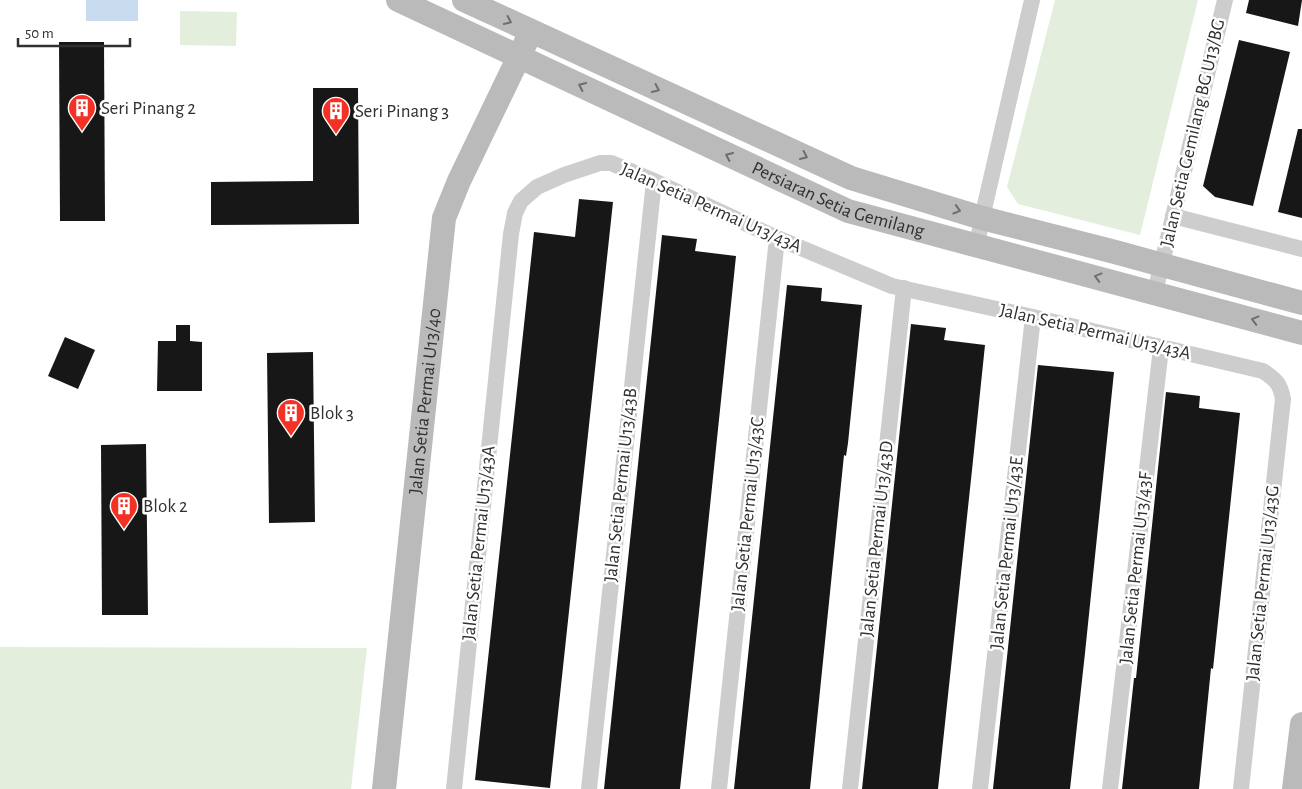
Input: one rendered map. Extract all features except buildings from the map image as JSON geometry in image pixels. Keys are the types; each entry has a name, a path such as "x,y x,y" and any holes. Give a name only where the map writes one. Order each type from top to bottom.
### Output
{"street":[{"name":"Persiaran Setia Gemilang","path":"398,0 848,211 1302,333"},
{"name":"Persiaran Setia Gemilang","path":"464,0 851,178 982,218 1302,303"},
{"path":"978,245 982,218 1032,0"},
{"name":"Jalan Setia Gemilang BG U13/BG","path":"1155,292 1225,0"},
{"name":"Jalan Setia Permai U13/40","path":"384,789 444,218 459,181 530,32"},
{"name":"Jalan Setia Permai U13/43A","path":"454,789 510,234 515,213 521,202 537,187 564,175 600,163 619,165 777,238 883,282 1263,371 1276,379"},
{"name":"Jalan Setia Permai U13/43B","path":"589,789 654,181"},
{"path":"1173,216 1302,249"},
{"name":"Jalan Setia Permai U13/43C","path":"718,789 777,238"},
{"name":"Jalan Setia Permai U13/43D","path":"850,789 904,288"},
{"name":"Jalan Setia Permai U13/43E","path":"980,789 1033,317"},
{"name":"Jalan Setia Permai U13/43F","path":"1110,789 1161,348"},
{"name":"Jalan Setia Permai U13/43G","path":"1241,789 1270,511 1284,400 1276,379"},
{"path":"1295,783 1302,724"}],"green space":[{"path":"1055,0 1198,0 1140,235 1018,204 1007,187"},
{"path":"180,11 237,12 236,46 180,45"},
{"path":"0,647 367,648 351,789 0,789"}],"water":[{"path":"86,0 138,0 138,21 86,21"}],"place":[{"name":"Seri Pinang 2","path":"82,132"},
{"name":"Seri Pinang 3","path":"336,135"},
{"name":"Blok 3","path":"291,437"},
{"name":"Blok 2","path":"124,530"}]}
